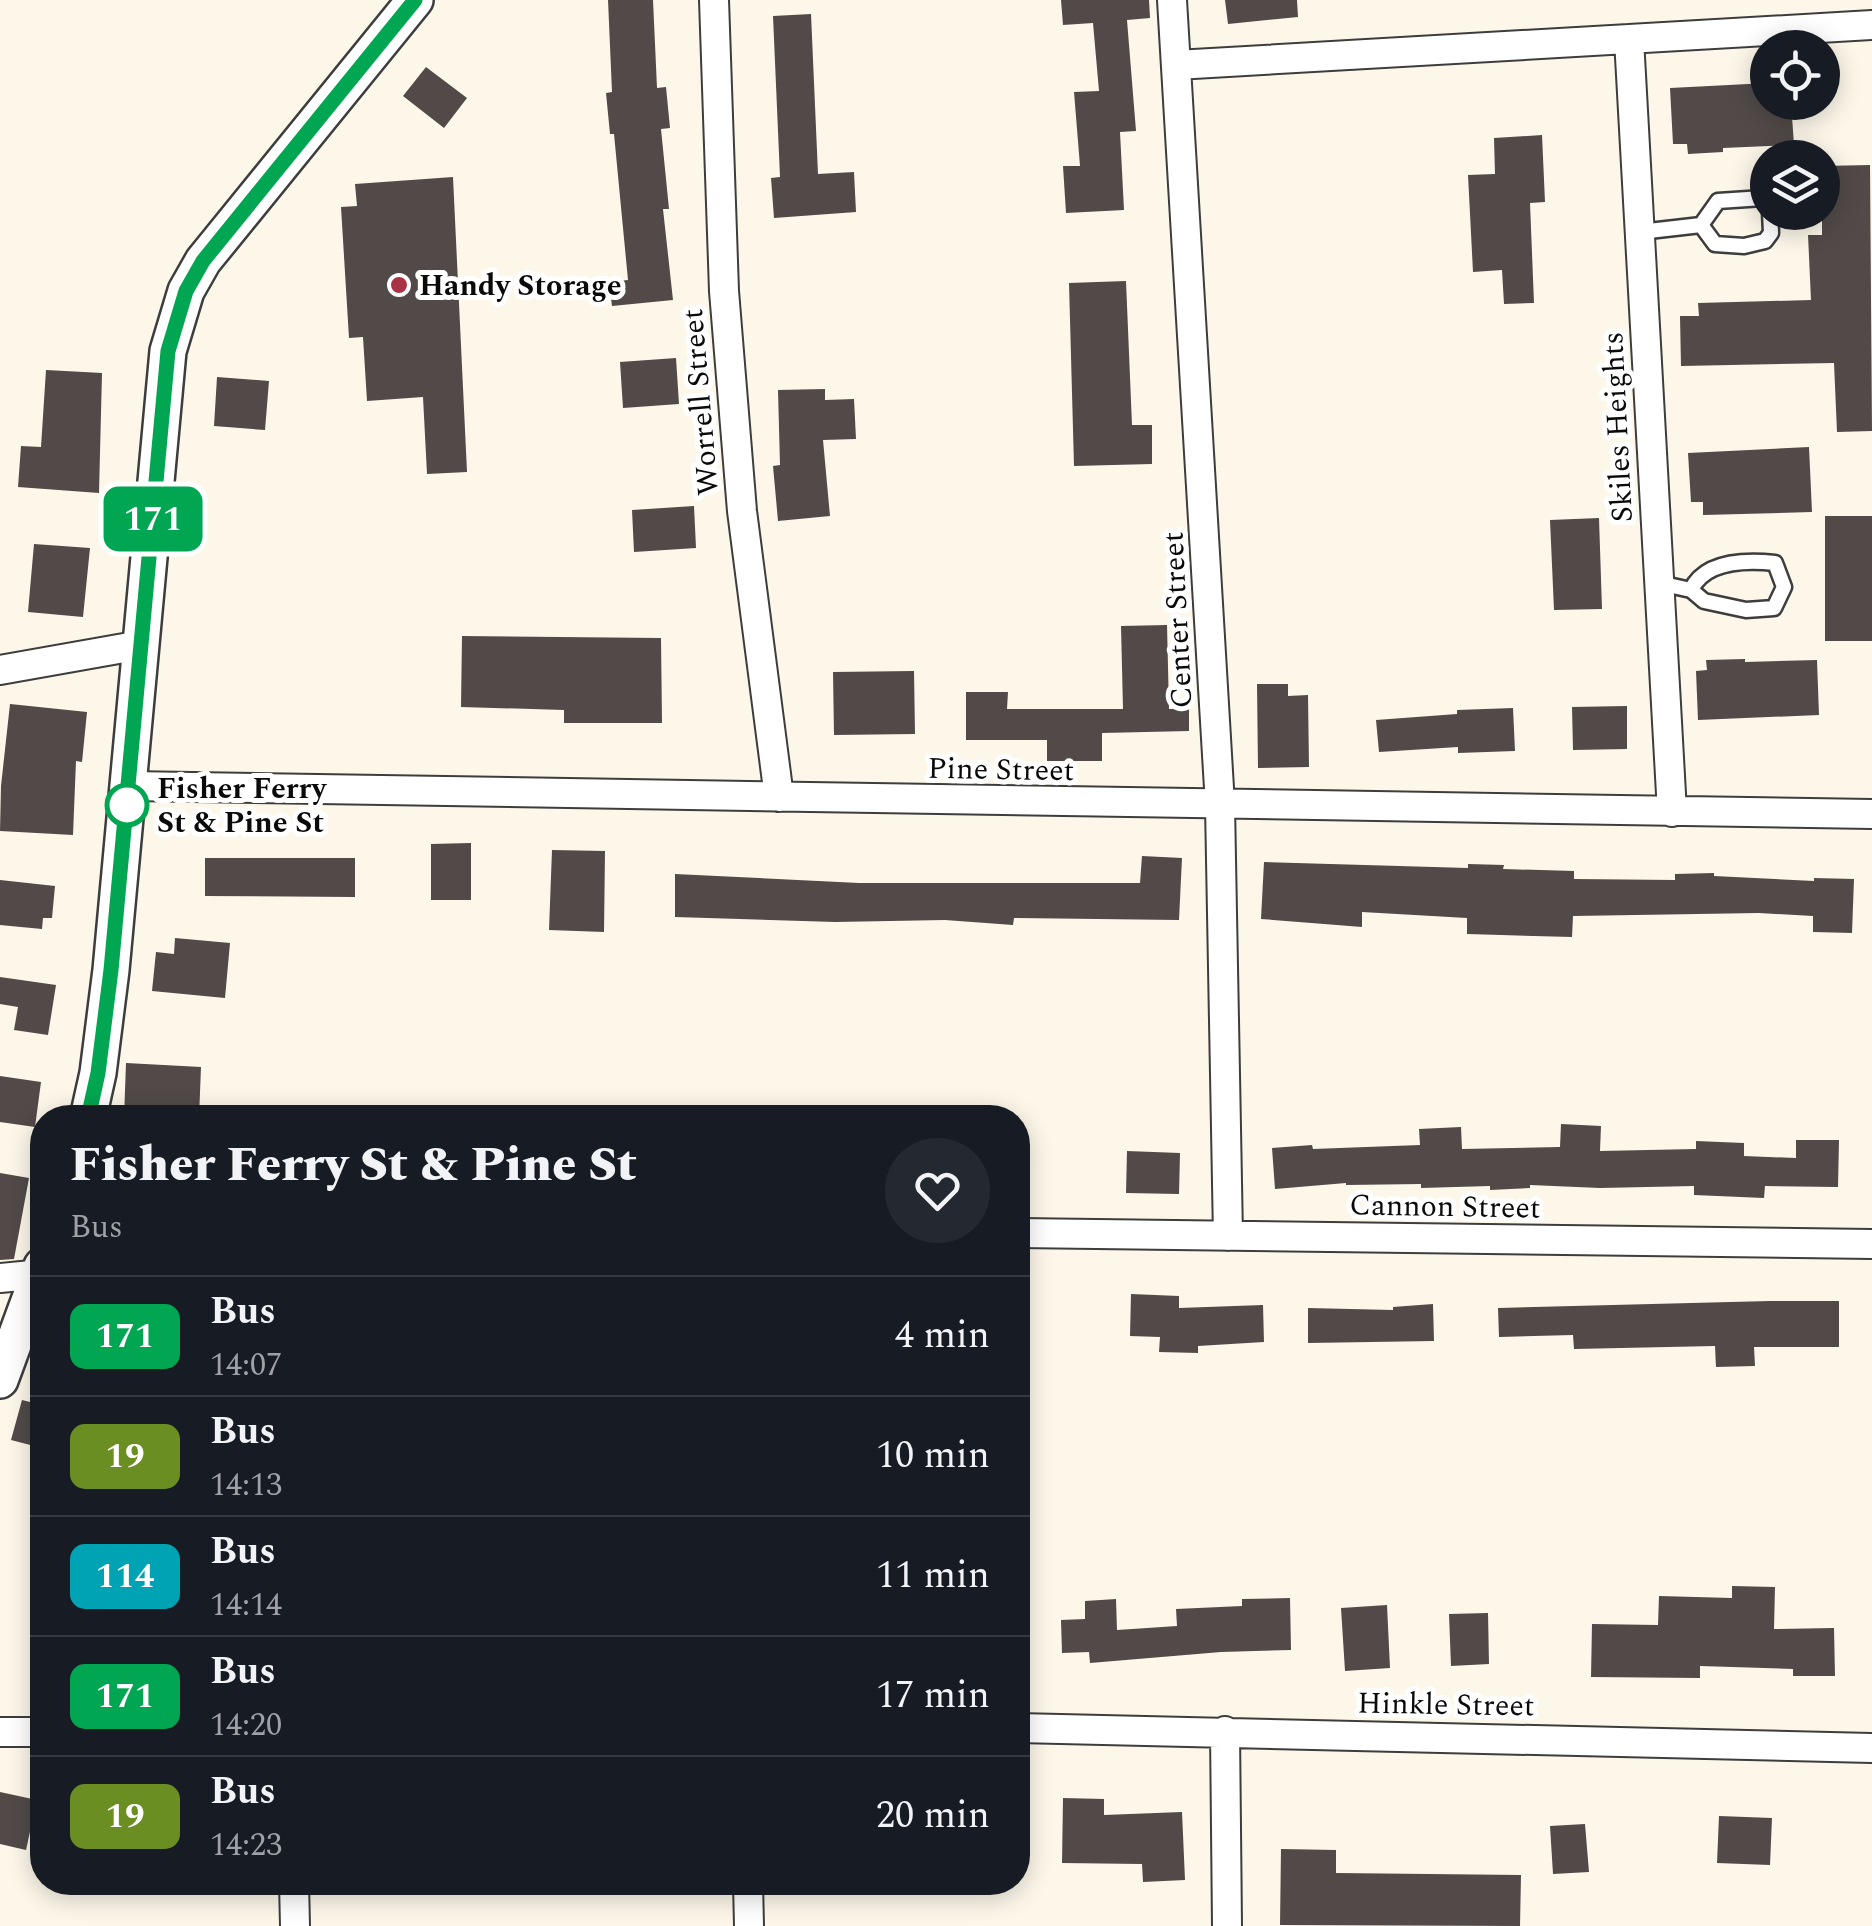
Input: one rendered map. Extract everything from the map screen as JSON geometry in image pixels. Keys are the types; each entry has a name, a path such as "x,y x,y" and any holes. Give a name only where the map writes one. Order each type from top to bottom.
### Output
{"street":[{"path":"91,1105 111,970 168,351 186,291 203,261 415,0"},
{"name":"Worrell Street","path":"714,0 724,291 742,511 779,797"},
{"name":"Center Street","path":"1172,0 1220,806 1228,1236"},
{"path":"1176,65 1872,26"},
{"name":"Skiles Heights","path":"1630,38 1672,812"},
{"path":"0,670 141,645"},
{"name":"Pine Street","path":"129,786 1872,814"},
{"name":"Cannon Street","path":"1030,1234 1872,1244"},
{"path":"0,1278 30,1274"},
{"path":"0,1380 30,1303"},
{"name":"Hinkle Street","path":"1030,1728 1872,1748"},
{"path":"1226,1731 1227,1926"},
{"path":"0,1732 30,1732"},
{"path":"294,1895 295,1926"},
{"path":"748,1895 749,1926"}],"lane":[{"path":"1640,232 1701,225 1718,201 1750,199"},
{"path":"1701,225 1715,244 1744,246 1765,241 1771,230"},
{"path":"1659,583 1691,590 1704,602 1746,610 1774,608 1784,588 1775,564 1749,561 1723,565 1697,577 1691,590"}],"building":[{"path":"608,0 653,0 657,88 666,87 670,128 661,129 669,209 663,209 673,300 612,306 609,282 628,280 614,134 610,134 606,93 612,92"},
{"path":"1061,0 1149,0 1150,18 1127,20 1136,131 1120,132 1124,210 1066,213 1063,166 1080,166 1074,92 1099,91 1093,23 1063,25"},
{"path":"1225,0 1297,0 1298,17 1228,24"},
{"path":"811,14 818,174 854,172 856,212 774,218 771,178 780,177 773,16"},
{"path":"426,67 467,98 444,128 403,96"},
{"path":"1750,84 1750,120 1792,120 1794,140 1750,140 1750,147 1688,154 1687,144 1673,144 1670,88"},
{"path":"1542,135 1545,202 1530,203 1534,303 1504,304 1502,270 1473,272 1468,175 1495,174 1494,138"},
{"path":"1870,165 1872,431 1837,432 1834,363 1681,366 1680,316 1699,316 1698,303 1811,300 1808,235 1840,230 1840,166"},
{"path":"453,177 467,472 427,474 423,397 367,401 363,337 349,338 341,207 357,206 355,184"},
{"path":"1126,281 1132,425 1152,425 1152,464 1074,466 1069,283"},
{"path":"676,358 679,404 623,408 620,362"},
{"path":"46,370 102,373 99,493 18,487 21,446 41,447"},
{"path":"217,377 269,381 265,430 214,426"},
{"path":"825,389 825,400 854,399 856,439 823,440 830,516 778,521 773,466 780,465 778,390"},
{"path":"1809,447 1812,512 1703,515 1703,502 1691,502 1688,453"},
{"path":"694,506 696,548 634,552 632,510"},
{"path":"1825,516 1872,516 1872,641 1825,641"},
{"path":"1599,518 1602,609 1554,610 1550,520"},
{"path":"34,544 90,548 83,617 28,612"},
{"path":"1167,625 1169,709 1189,709 1189,731 1102,733 1102,761 1047,761 1047,740 966,740 966,692 1008,692 1007,709 1123,709 1121,626"},
{"path":"462,636 661,638 662,723 564,723 564,710 461,707"},
{"path":"1706,660 1817,660 1819,715 1698,720 1696,671 1707,670"},
{"path":"914,671 915,734 834,735 833,672"},
{"path":"1257,684 1288,684 1288,696 1308,695 1309,767 1258,768"},
{"path":"10,704 87,712 82,762 76,761 73,835 0,831"},
{"path":"1627,706 1627,749 1573,750 1572,707"},
{"path":"1513,708 1515,751 1458,753 1458,747 1379,752 1376,720"},
{"path":"471,843 471,900 431,900 431,844"},
{"path":"552,850 605,851 604,932 549,930"},
{"path":"1142,856 1182,858 1179,920 1014,918 1013,925 945,920 835,922 675,917 675,874 859,883 1140,883"},
{"path":"205,858 355,858 355,897 205,896"},
{"path":"1264,862 1468,868 1468,864 1504,865 1503,869 1574,871 1574,879 1675,880 1675,874 1714,873 1814,881 1854,879 1852,933 1813,932 1813,916 1759,913 1573,916 1572,937 1467,934 1467,918 1362,912 1362,927 1261,919"},
{"path":"0,880 55,886 52,918 43,918 42,929 0,925"},
{"path":"175,938 230,943 225,998 152,991 156,952 174,954"},
{"path":"0,977 56,985 48,1035 14,1030 18,1007 0,1004"},
{"path":"126,1063 201,1067 200,1105 124,1105"},
{"path":"0,1076 41,1082 38,1105 30,1105 30,1126 0,1122"},
{"path":"1561,1124 1601,1126 1600,1151 1696,1149 1696,1141 1744,1143 1744,1156 1796,1158 1796,1140 1839,1140 1838,1187 1765,1186 1764,1198 1694,1195 1694,1186 1530,1185 1490,1190 1490,1186 1421,1188 1421,1184 1346,1183 1275,1189 1272,1148 1420,1145 1419,1129 1461,1127 1462,1149 1560,1147"},
{"path":"1127,1151 1180,1153 1179,1194 1126,1193"},
{"path":"0,1173 29,1178 14,1259 0,1260"},
{"path":"1131,1294 1179,1296 1179,1308 1263,1305 1264,1342 1198,1346 1198,1353 1159,1352 1160,1337 1130,1336"},
{"path":"1839,1301 1839,1347 1754,1347 1755,1366 1716,1367 1715,1346 1574,1349 1573,1335 1499,1337 1498,1308"},
{"path":"1433,1304 1434,1341 1308,1343 1308,1308 1393,1310"},
{"path":"22,1400 30,1402 30,1445 11,1440"},
{"path":"1732,1586 1775,1587 1774,1629 1834,1628 1835,1676 1793,1676 1793,1669 1700,1666 1700,1678 1591,1677 1592,1624 1658,1625 1659,1596 1732,1598"},
{"path":"1290,1598 1291,1650 1090,1663 1089,1652 1062,1653 1061,1620 1085,1619 1085,1601 1116,1599 1117,1630 1177,1626 1176,1609 1242,1606 1242,1599"},
{"path":"1387,1605 1390,1668 1345,1671 1341,1608"},
{"path":"1488,1613 1489,1664 1451,1666 1449,1614"},
{"path":"0,1792 30,1798 26,1850 0,1844"},
{"path":"1063,1798 1104,1799 1104,1815 1182,1812 1185,1880 1143,1882 1142,1864 1062,1863"},
{"path":"1719,1816 1772,1818 1770,1865 1717,1863"},
{"path":"1585,1824 1589,1872 1553,1874 1550,1826"},
{"path":"1281,1849 1336,1850 1336,1873 1521,1875 1520,1926 1280,1925"}],"bus line":[{"name":"171","path":"91,1105 111,970 168,351 174,323 203,261 415,0"}],"place":[{"name":"Handy Storage","path":"399,285"},
{"name":"Fisher Ferry St & Pine St","path":"127,805"}]}
